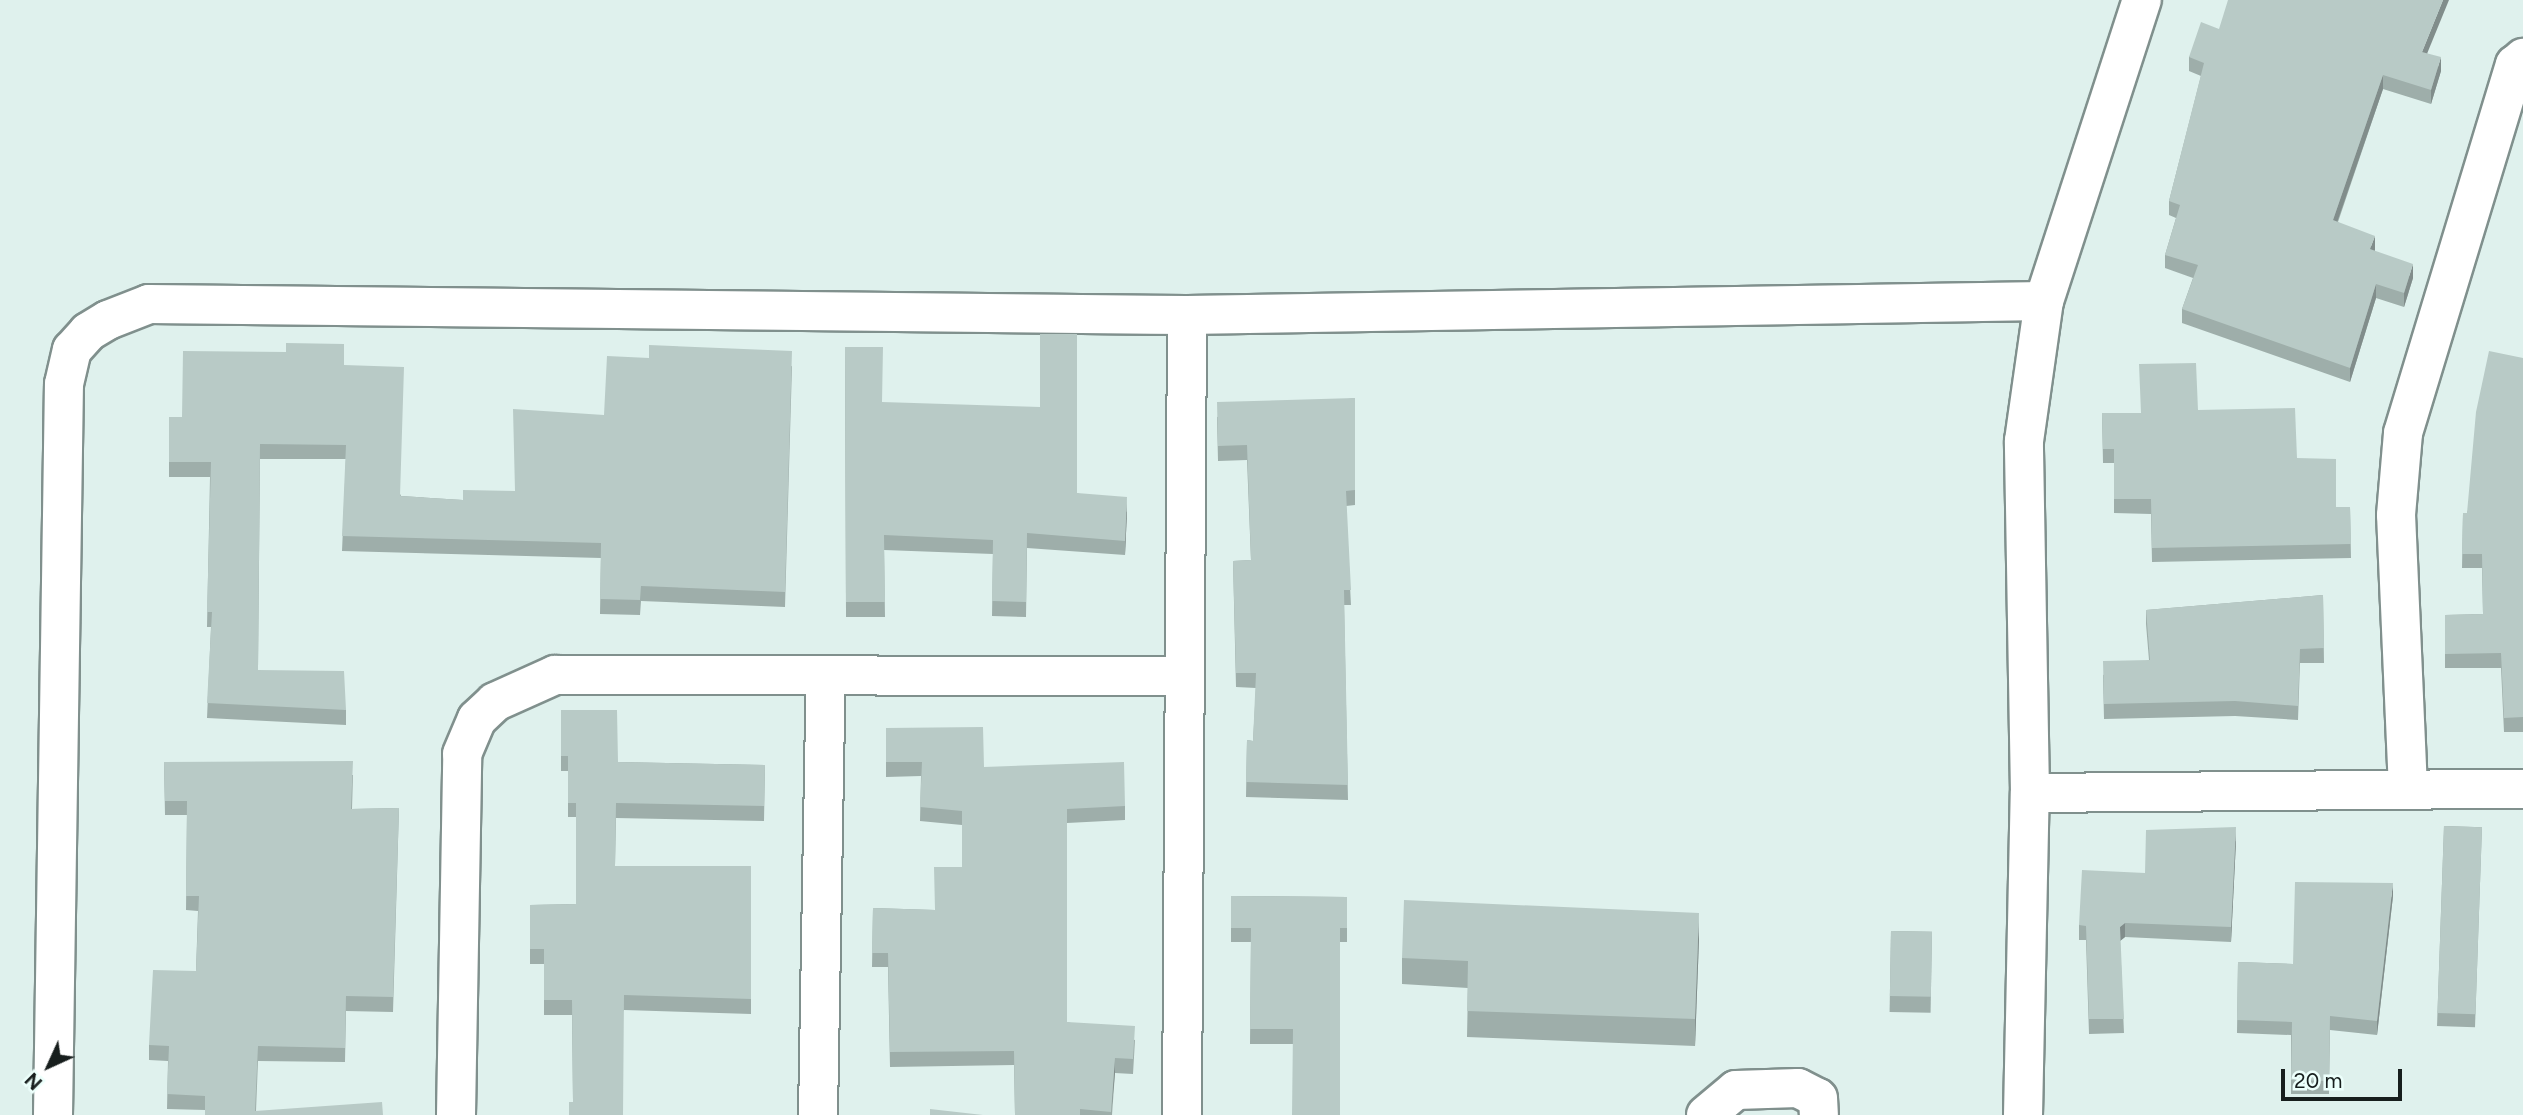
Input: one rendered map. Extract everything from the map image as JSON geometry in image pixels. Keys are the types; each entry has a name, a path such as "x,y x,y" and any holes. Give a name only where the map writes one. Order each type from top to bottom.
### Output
{"street":[{"path":"2024,1115 2030,793 2024,441 2044,301 2142,0"},
{"path":"2408,789 2396,515 2403,433 2515,65 2523,58"},
{"path":"53,1115 64,384 72,350 88,332 149,304 1188,314 2044,301"},
{"path":"1182,1115 1188,314"},
{"path":"456,1115 462,754 477,719 495,702 555,675 1185,676"},
{"path":"818,1115 826,677"},
{"path":"2030,793 2523,789"},
{"path":"1706,1115 1736,1090 1798,1088 1818,1098 1819,1115"}],"building":[{"path":"2228,0 2443,0 2422,52 2441,57 2431,90 2383,75 2333,220 2375,236 2370,249 2413,264 2404,293 2376,284 2350,368 2182,309 2198,265 2165,255 2180,205 2169,201 2204,63 2189,57 2201,22 2219,29"},
{"path":"1040,334 1077,334 1077,493 1127,497 1125,541 1027,533 1026,602 992,601 993,540 884,535 885,602 846,602 845,347 883,347 882,402 1040,407"},
{"path":"286,343 344,344 344,365 404,367 400,496 463,500 463,490 515,491 513,409 604,415 607,356 649,358 649,345 792,351 785,592 641,586 640,600 600,599 601,543 342,536 346,445 260,444 258,670 344,671 346,710 207,703 212,612 207,612 211,462 169,462 169,417 182,417 183,351 286,352"},
{"path":"2489,351 2523,358 2523,717 2504,718 2501,653 2445,654 2445,615 2483,614 2482,554 2462,554 2463,513 2467,513 2476,412"},
{"path":"2196,363 2198,410 2295,408 2297,458 2336,459 2336,507 2350,507 2351,544 2152,548 2151,499 2114,499 2114,449 2103,449 2102,413 2141,413 2139,364"},
{"path":"1355,398 1355,490 1346,491 1351,590 1344,590 1348,785 1246,782 1247,740 1253,741 1256,673 1236,673 1233,561 1251,560 1247,445 1218,446 1217,402"},
{"path":"2323,595 2324,648 2300,649 2298,706 2235,701 2104,704 2103,661 2150,660 2146,610"},
{"path":"561,710 617,710 618,762 765,765 764,806 616,803 615,866 751,866 751,999 624,995 623,1115 569,1115 569,1102 573,1102 572,1000 544,1000 544,949 530,949 530,905 576,904 576,803 568,803 568,756 561,756"},
{"path":"983,727 984,767 1124,762 1125,806 1067,809 1067,1022 1135,1026 1133,1059 1115,1058 1111,1112 1080,1109 1080,1115 1015,1115 1014,1051 890,1052 888,953 872,953 873,908 935,910 934,867 962,867 962,811 920,807 922,762 886,762 886,728"},
{"path":"353,761 351,809 399,808 393,997 346,996 345,1048 258,1046 255,1111 382,1102 383,1115 205,1115 205,1096 167,1094 169,1046 149,1045 153,970 196,971 199,896 186,896 187,801 165,801 164,762"},
{"path":"2444,826 2482,827 2475,1014 2437,1013"},
{"path":"2236,827 2231,927 2125,923 2120,927 2124,1019 2089,1019 2086,926 2079,925 2082,870 2145,873 2146,830"},
{"path":"2295,882 2393,883 2377,1021 2330,1016 2329,1081 2291,1080 2292,1022 2237,1020 2238,962 2293,964"},
{"path":"1231,896 1347,897 1347,928 1340,928 1340,1115 1292,1115 1293,1029 1250,1029 1251,928 1231,928"},
{"path":"1404,900 1699,913 1695,1019 1467,1011 1468,961 1402,958"},
{"path":"1891,931 1932,932 1931,997 1890,996"},
{"path":"930,1109 983,1115 930,1115"}]}
